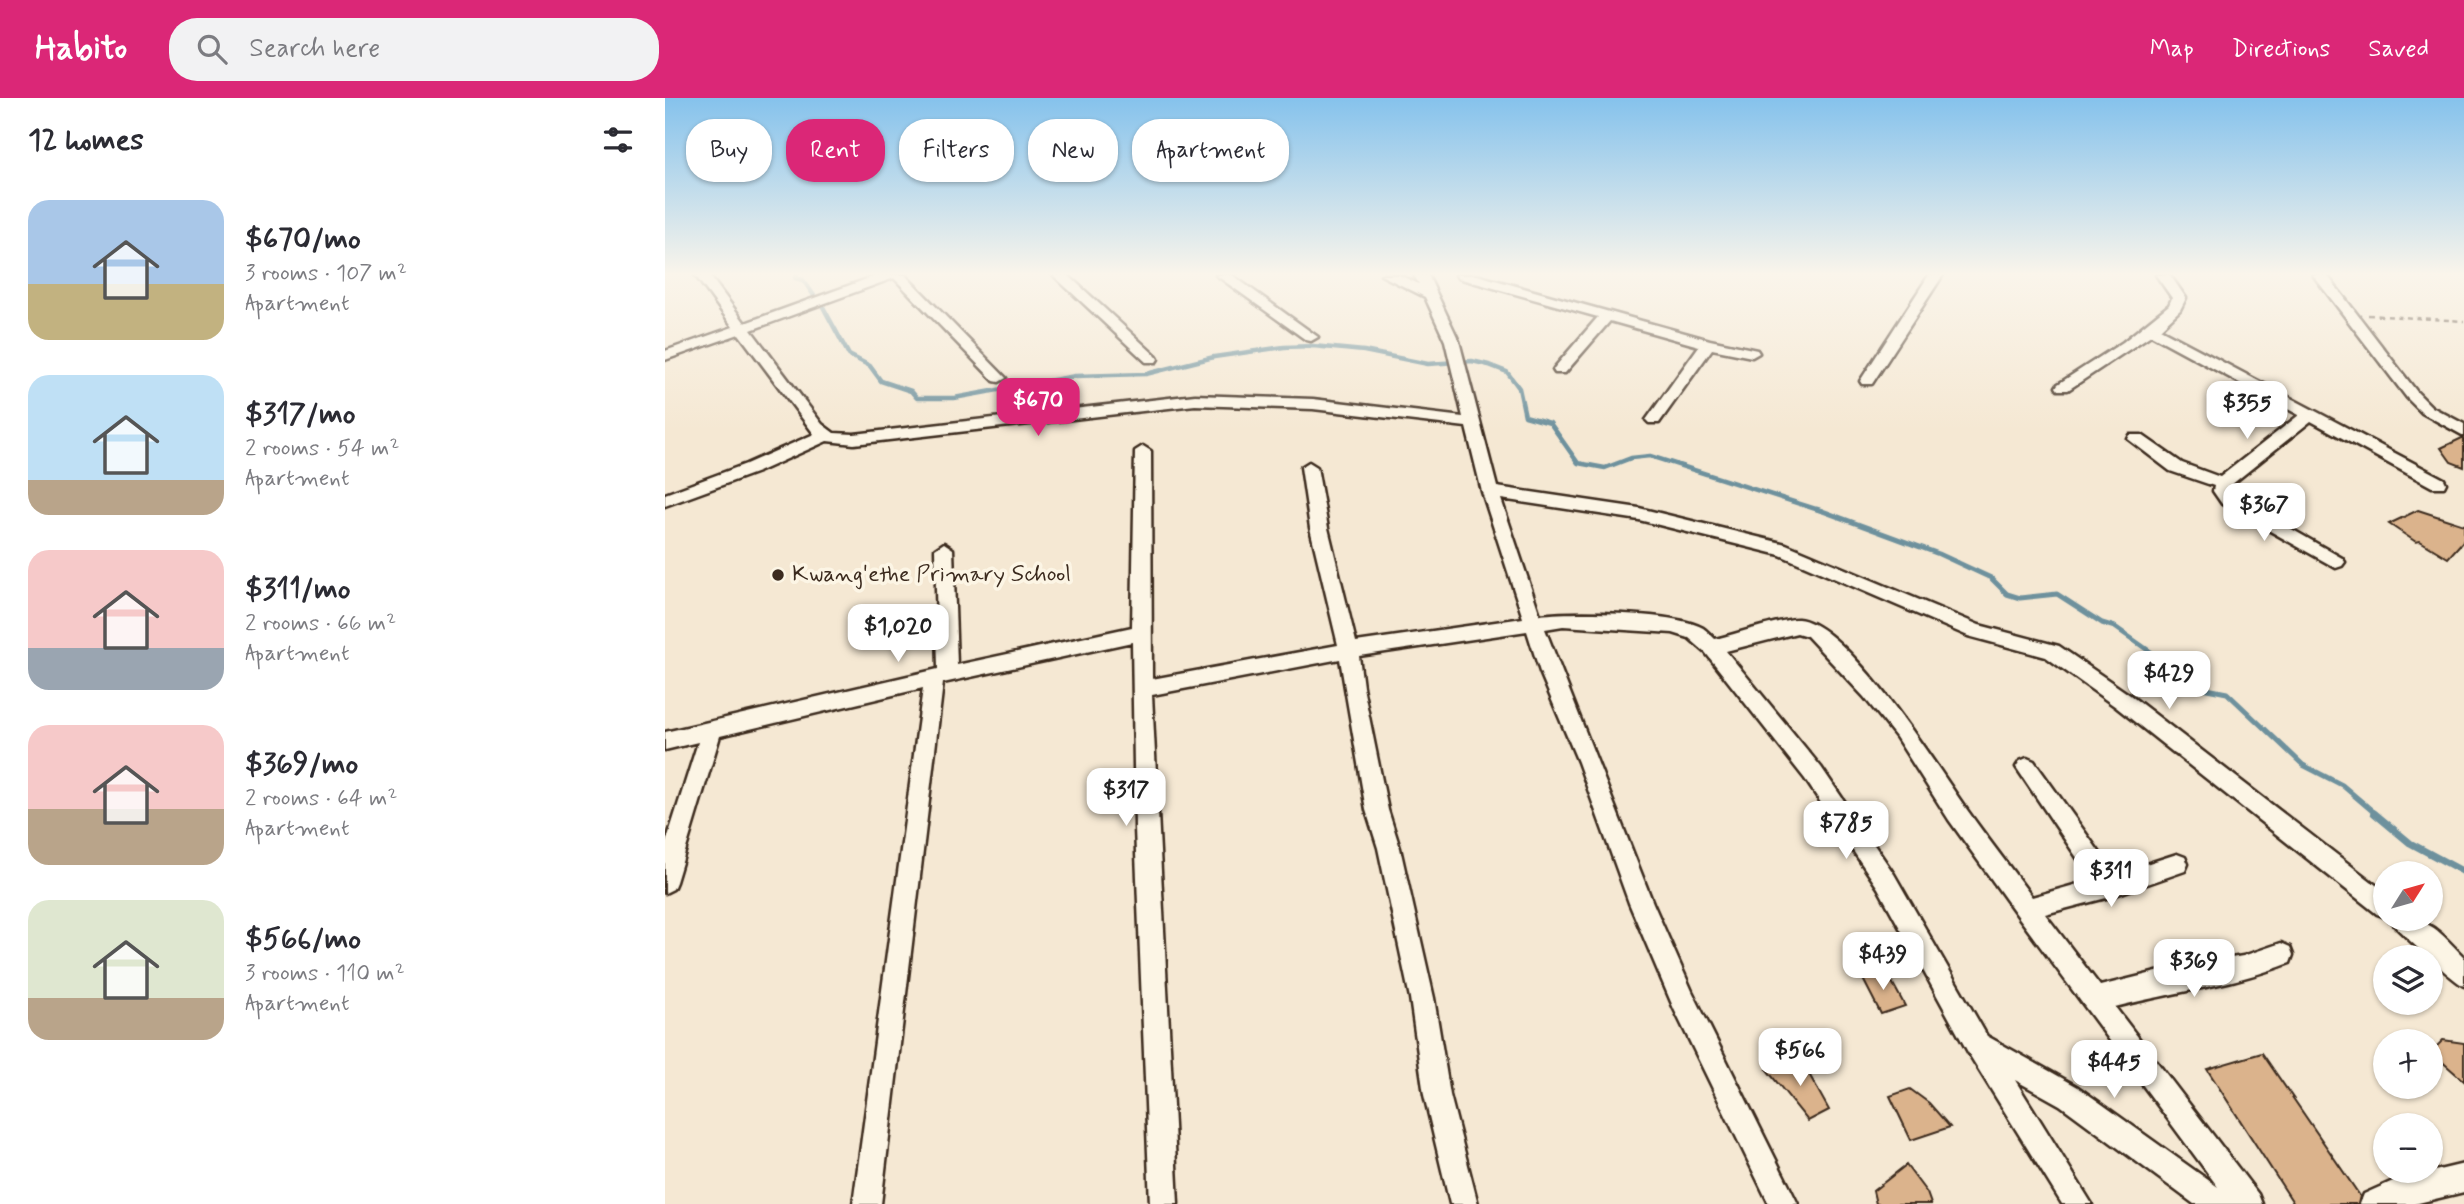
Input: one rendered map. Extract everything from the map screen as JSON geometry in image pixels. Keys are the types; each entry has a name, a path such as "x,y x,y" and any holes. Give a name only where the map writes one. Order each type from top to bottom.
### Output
{"street":[{"path":"665,356 744,327"},
{"path":"949,327 999,378"},
{"path":"1116,327 1151,359"},
{"path":"1296,327 1311,337"},
{"path":"1445,327 1452,341 1490,492 1550,672 1590,762 1641,903 1672,976 1784,1204"},
{"path":"1560,370 1598,327"},
{"path":"1648,327 1708,344 1752,353"},
{"path":"1867,381 1902,327"},
{"path":"2063,387 2154,327"},
{"path":"2359,327 2412,395 2427,410 2464,431"},
{"path":"740,328 824,436"},
{"path":"2150,330 2438,483"},
{"path":"1654,420 1708,344"},
{"path":"665,500 752,468 824,436 854,439 1195,400 1313,404 1471,423"},
{"path":"2309,415 2223,483 2221,491 2228,500 2336,562"},
{"path":"2136,439 2166,463 2189,475 2223,483"},
{"path":"1143,451 1140,633 1164,1204"},
{"path":"1309,467 1319,528 1349,650 1353,687 1377,810 1389,848 1422,998 1437,1095 1464,1204"},
{"path":"1490,492 1603,506 1757,541 1786,550 1975,631 2052,651 2123,701 2373,897"},
{"path":"867,1204 941,676 944,549"},
{"path":"1142,689 1349,650 1532,622 1591,619 1663,625 1696,633 1712,647 1813,773 1886,881 1978,1045 2078,1204"},
{"path":"1712,647 1797,626 1814,631 1871,691 1903,731 1957,813 2028,911 2248,1204"},
{"path":"665,741 795,708 1056,649 1140,633"},
{"path":"665,883 712,730"},
{"path":"2027,767 2109,886"},
{"path":"2028,911 2046,902 2109,886 2177,864"},
{"path":"2418,931 2464,974"},
{"path":"2095,1000 2173,980 2243,968 2281,955"},
{"path":"1978,1045 2069,1096 2218,1204"},
{"path":"2374,1204 2393,1195 2464,1178"}],"building":[{"path":"2462,438 2464,467 2451,462 2441,448"},
{"path":"2418,510 2464,525 2464,540 2448,558 2420,541 2416,542 2389,524"},
{"path":"1885,969 1905,1006 1881,1014 1862,977"},
{"path":"2443,1040 2464,1043 2464,1081 2443,1063"},
{"path":"2262,1053 2360,1196 2358,1204 2294,1204 2207,1069"},
{"path":"1799,1056 1829,1110 1808,1121 1767,1070"},
{"path":"1910,1089 1929,1103 1950,1127 1911,1140 1890,1096"},
{"path":"1906,1165 1927,1193 1931,1204 1876,1204 1873,1191"}],"waterway":[{"path":"834,327 849,355 870,366 881,381 911,391 917,398 954,398 1075,376 1146,374 1214,357 1284,347 1313,346 1364,351 1428,364 1472,361 1507,372 1519,388 1525,416 1550,423 1578,463 1605,468 1631,458 1650,456 1822,511"},
{"path":"1817,509 1939,554 1991,578 2007,594 2020,598 2057,594 2102,623 2115,627 2202,688 2227,693 2303,765 2342,785 2376,814"},
{"path":"2374,813 2410,843 2464,872"}],"place":[{"name":"Kwang'ethe Primary School","path":"778,575"}]}
